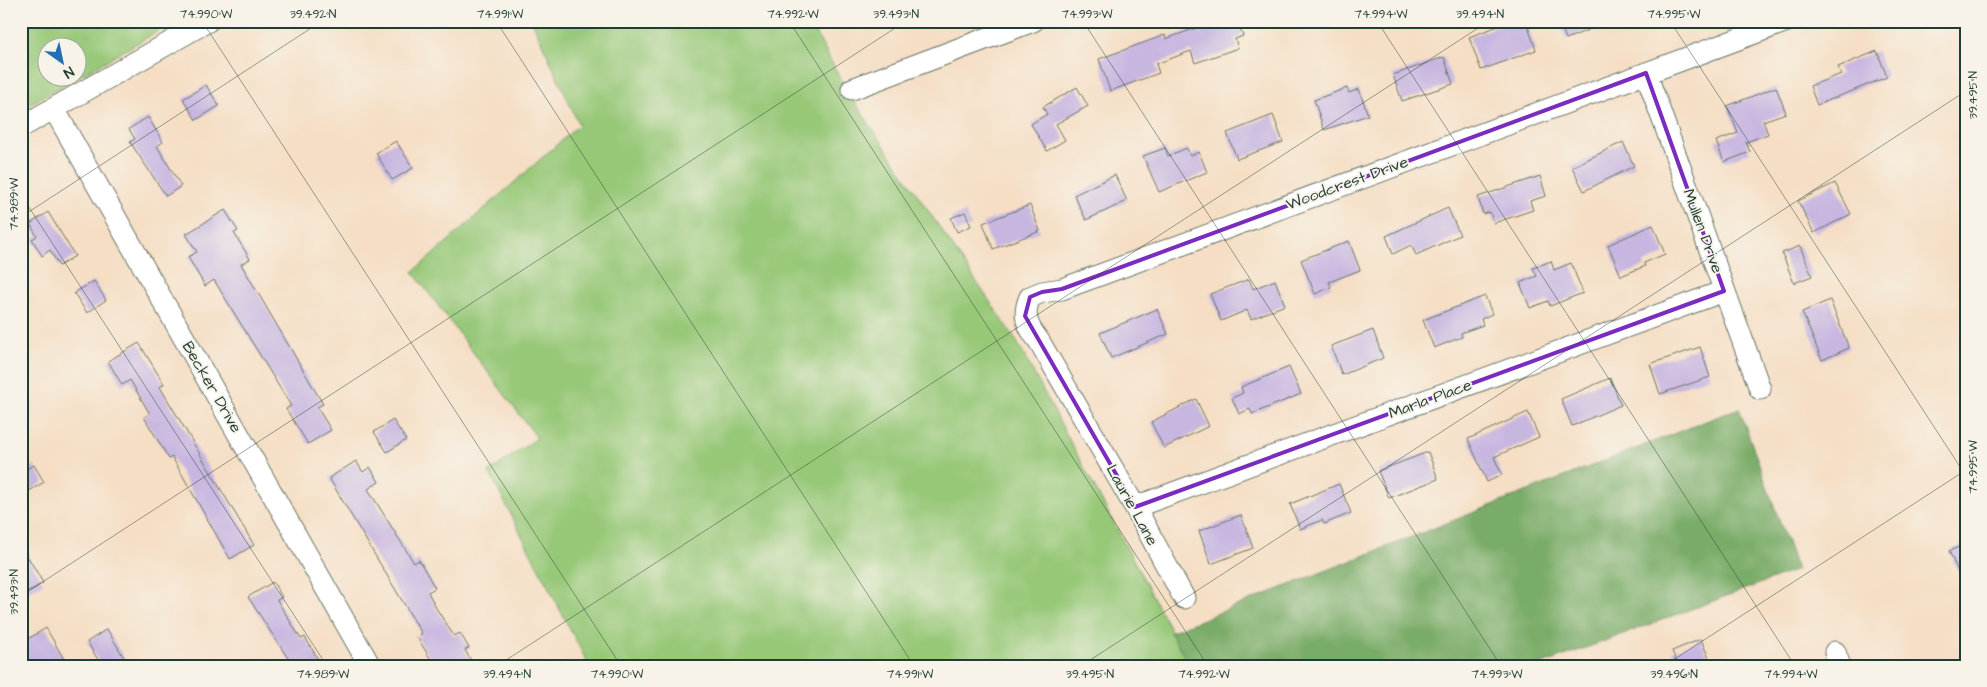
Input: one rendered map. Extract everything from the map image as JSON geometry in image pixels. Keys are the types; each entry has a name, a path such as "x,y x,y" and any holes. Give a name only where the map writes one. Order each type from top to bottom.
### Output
{"street":[{"path":"21,127 208,21"},
{"path":"852,89 1033,21"},
{"name":"Woodcrest Drive","path":"1080,413 1030,330 1025,316 1030,297 1042,292 1062,288 1787,21"},
{"name":"Mullen Drive","path":"1646,74 1760,389"},
{"name":"Becker Drive","path":"54,109 370,666"},
{"name":"Marla Place","path":"1135,507 1724,291"},
{"name":"Laurie Lane","path":"1080,413 1135,507 1184,598"}],"highlighted area":[{"path":"1646,73 1724,291 1135,507 1025,316 1030,297 1042,292 1062,289"}],"green space":[{"path":"21,21 176,21 88,71 88,38 38,38 38,88 58,88 21,109"},
{"path":"532,21 809,21 849,94 1016,340 1190,666 589,666 489,472 537,438 413,272 579,125"},
{"path":"1739,408 1797,570 1537,666 1190,666 1170,632"}],"building":[{"path":"1215,21 1237,21 1243,36 1235,39 1238,48 1195,63 1191,51 1156,64 1159,73 1110,91 1099,59 1165,35 1166,39"},
{"path":"1512,21 1526,21 1536,50 1481,70 1469,37"},
{"path":"1559,21 1608,21 1608,22 1566,39"},
{"path":"1877,51 1887,77 1817,105 1810,86 1841,74 1838,67"},
{"path":"1444,57 1453,84 1402,101 1393,75"},
{"path":"206,85 219,106 196,120 183,99"},
{"path":"1077,87 1088,106 1056,124 1065,140 1047,151 1031,124 1047,114 1043,107"},
{"path":"1776,87 1786,113 1763,121 1768,134 1746,142 1750,152 1724,162 1716,141 1738,133 1727,106"},
{"path":"1347,88 1349,93 1359,89 1368,115 1324,130 1314,100"},
{"path":"1273,115 1283,142 1237,159 1227,133"},
{"path":"148,117 163,142 157,146 181,186 166,196 130,142 135,139 129,129"},
{"path":"396,141 413,168 392,180 376,153"},
{"path":"1623,142 1634,166 1584,191 1572,167"},
{"path":"1165,148 1168,156 1187,148 1190,156 1199,152 1207,172 1159,192 1143,156"},
{"path":"1115,175 1127,201 1086,220 1074,195"},
{"path":"1540,176 1546,196 1530,201 1533,210 1494,223 1490,212 1483,214 1478,197"},
{"path":"1835,183 1851,214 1814,233 1798,201"},
{"path":"1030,205 1040,231 993,249 983,223"},
{"path":"1448,208 1460,235 1416,255 1411,245 1393,254 1386,236"},
{"path":"225,210 238,231 234,233 250,259 241,264 323,404 317,407 331,430 308,444 286,409 291,406 214,280 205,286 188,257 197,252 186,234"},
{"path":"48,212 75,256 59,266 50,250 42,256 32,239 37,236 30,224"},
{"path":"965,212 971,226 957,232 951,218"},
{"path":"1653,225 1665,254 1644,263 1645,266 1621,276 1608,245"},
{"path":"1349,241 1360,270 1329,282 1331,287 1315,294 1301,260"},
{"path":"1800,246 1812,276 1794,283 1782,253"},
{"path":"1551,261 1554,270 1571,263 1583,293 1550,306 1548,301 1530,308 1520,283 1537,276 1533,268"},
{"path":"1249,279 1253,289 1275,280 1285,305 1251,319 1247,310 1221,321 1210,294"},
{"path":"94,281 106,300 87,313 74,293"},
{"path":"1485,296 1492,314 1481,319 1483,325 1461,333 1462,337 1434,348 1423,320"},
{"path":"1830,300 1849,348 1822,360 1802,312"},
{"path":"1157,309 1168,334 1111,358 1100,333"},
{"path":"1373,330 1383,358 1342,375 1331,346"},
{"path":"139,343 164,384 160,387 254,545 230,559 172,457 169,459 144,417 150,414 130,380 122,385 108,361"},
{"path":"1700,347 1710,377 1660,394 1650,364"},
{"path":"1289,367 1301,394 1252,414 1250,409 1239,414 1232,398 1243,393 1241,387"},
{"path":"1610,378 1621,405 1572,426 1561,399"},
{"path":"1196,399 1209,426 1164,448 1151,422"},
{"path":"1528,412 1539,437 1494,457 1502,475 1487,482 1468,439"},
{"path":"393,420 406,440 387,452 374,432"},
{"path":"1428,452 1438,479 1389,498 1378,471"},
{"path":"356,461 363,472 370,467 379,482 368,489 414,563 419,560 435,588 428,592 436,608 454,636 460,633 469,648 465,650 474,666 435,666 417,637 422,634 329,478"},
{"path":"34,465 44,482 21,496 21,472"},
{"path":"1339,484 1351,513 1324,524 1322,520 1300,529 1290,504"},
{"path":"1241,515 1253,548 1211,564 1199,531"},
{"path":"1966,544 1966,590 1949,551"},
{"path":"21,545 43,583 21,596"},
{"path":"273,582 282,597 277,600 301,639 305,637 322,666 293,666 248,597"},
{"path":"46,628 68,666 21,666 21,643"},
{"path":"107,629 129,666 102,666 87,642"},
{"path":"1701,639 1712,666 1678,666 1672,651"}]}
